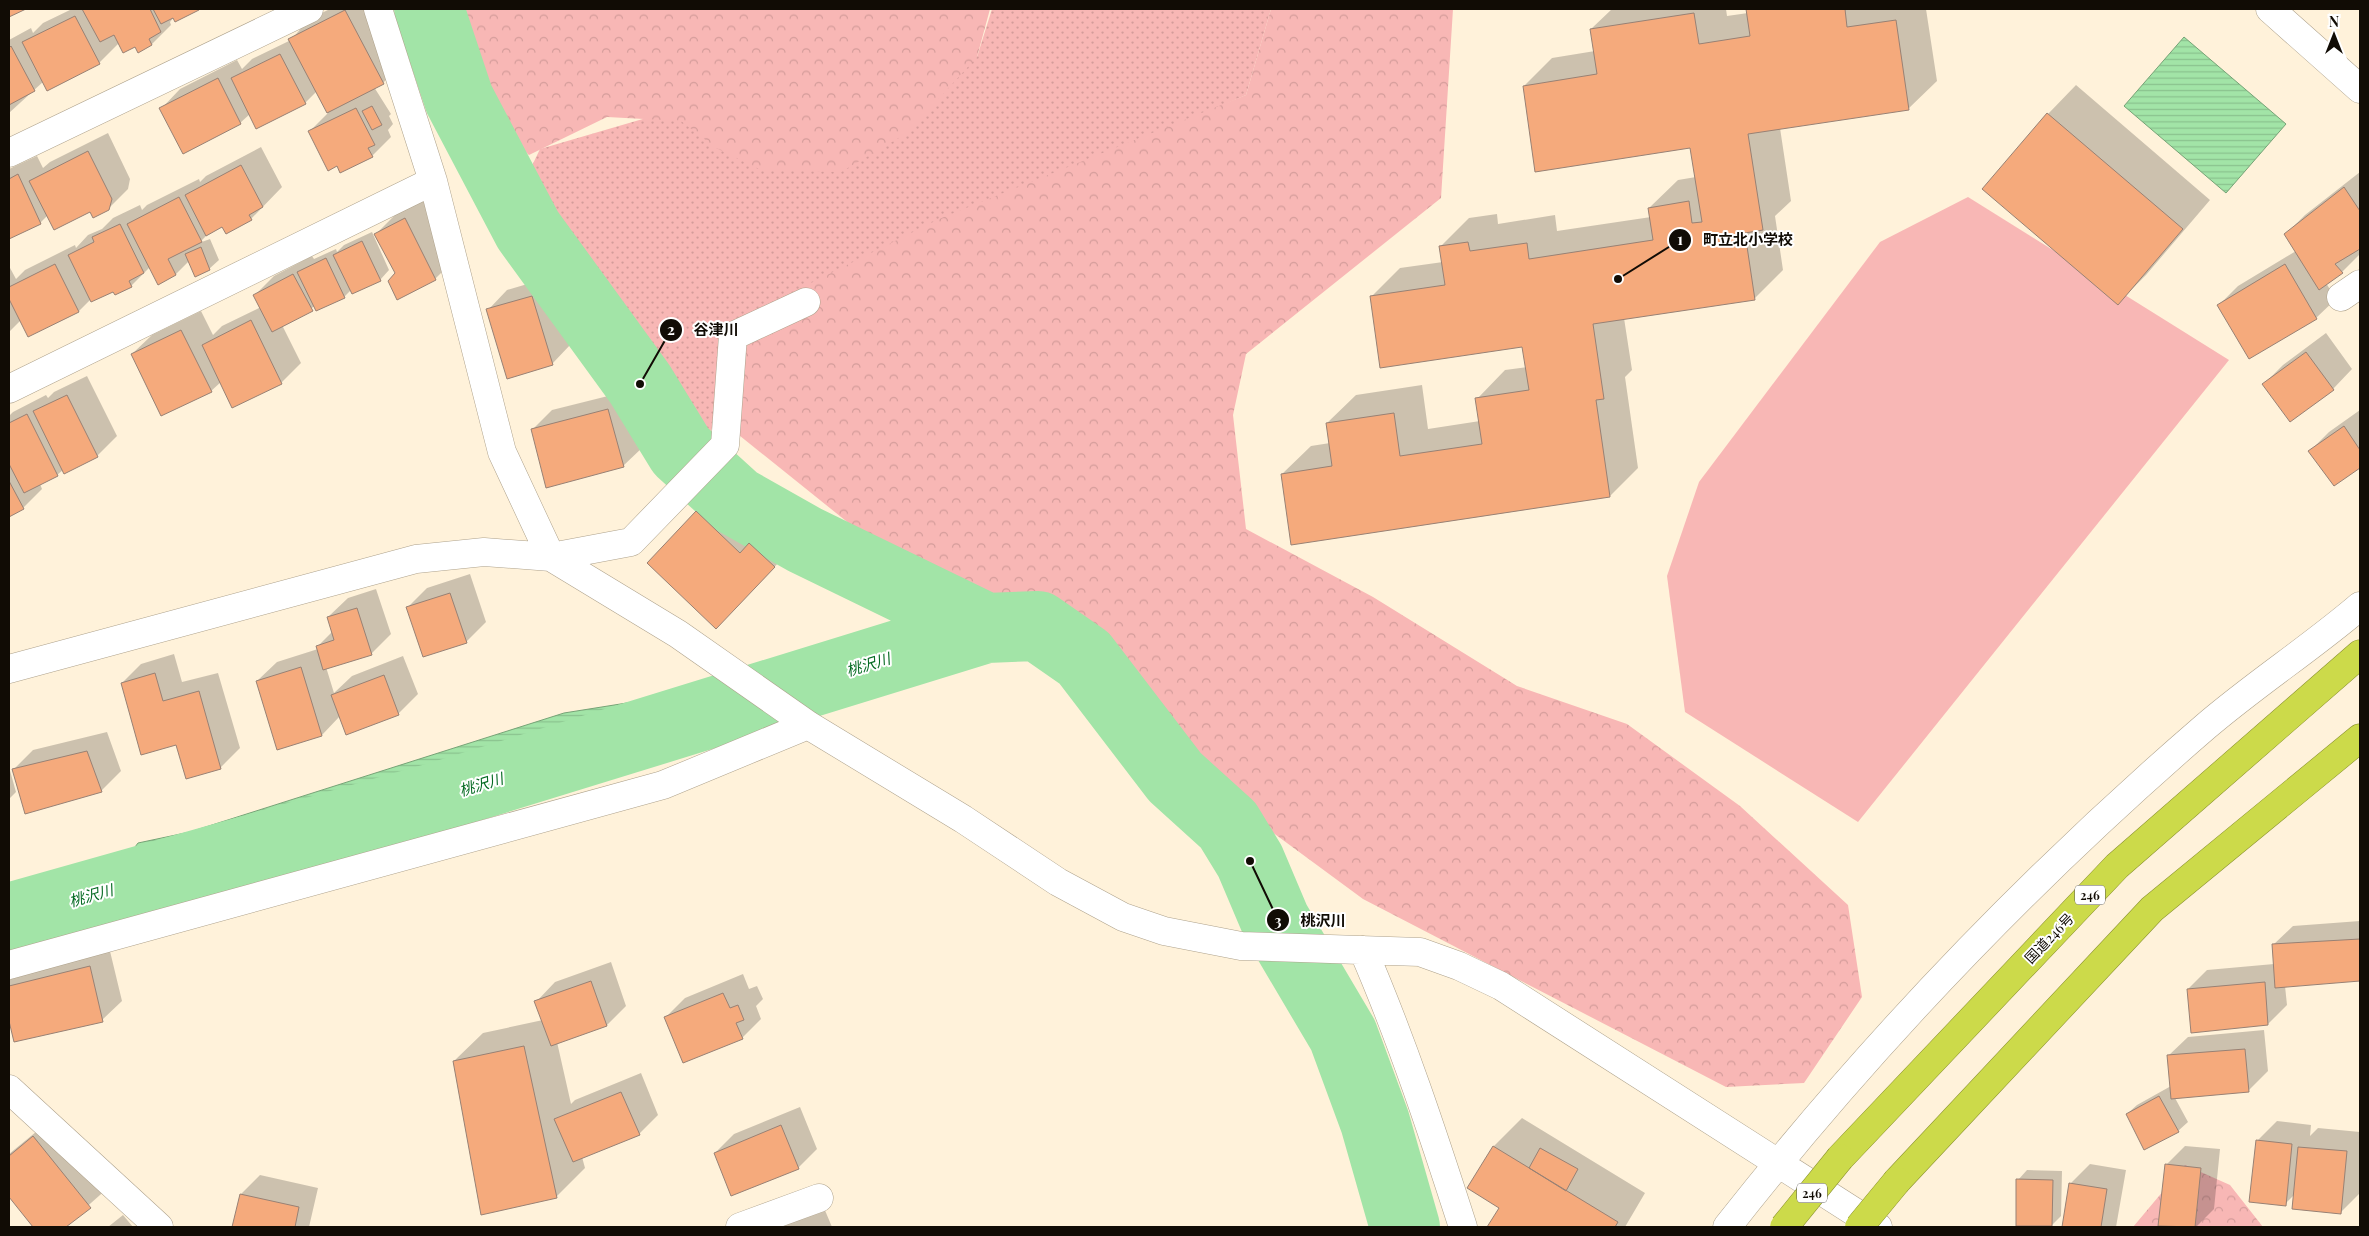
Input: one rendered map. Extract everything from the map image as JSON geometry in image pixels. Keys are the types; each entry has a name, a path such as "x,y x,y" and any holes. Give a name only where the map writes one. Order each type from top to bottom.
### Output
{"highway":[{"name":"国道246号","path":"1784,1227 1840,1158 2117,866 2360,654"},
{"path":"1859,1227 1897,1181 2152,909 2360,738"}],"street":[{"path":"9,154 309,9"},
{"path":"378,9 433,181 502,452 551,557 678,634 808,725 963,819 1058,882 1123,917 1164,931 1240,946 1420,952 1459,966 1500,986 1878,1227"},
{"path":"2270,9 2359,85"},
{"path":"9,389 433,181"},
{"path":"9,669 416,559 484,552 551,557 631,542 725,445 733,336 806,302"},
{"path":"1727,1227 1778,1162 1921,997 2045,871 2207,725 2360,606"},
{"path":"9,965 663,785 808,725"},
{"path":"1354,949 1381,991 1420,1098 1463,1227"},
{"path":"9,1089 160,1227"},
{"path":"740,1227 819,1198"}],"green space":[{"path":"434,9 990,9 977,57 907,133 841,172 761,170 716,148 681,121 607,117 529,155 496,125"},
{"path":"992,9 1271,9 1246,95 763,307 709,435 611,307 528,174 540,149 677,109 977,57"},
{"path":"1271,9 1453,9 1441,198 1246,354 1233,415 1246,529 1373,597 1517,686 1627,724 1740,806 1848,905 1862,997 1804,1083 1726,1087 1363,899 1249,815 1153,748 1097,634 927,586 714,415 763,307 939,219 1246,95"},
{"path":"1968,197 2229,360 1858,822 1685,712 1667,576 1699,482 1880,242"},
{"path":"2185,1165 2230,1185 2263,1227 2133,1227"}],"water":[{"path":"2184,37 2286,124 2226,193 2124,106"},
{"path":"704,686 711,695 589,720 378,790 352,796 278,854 242,874 131,923 9,950 9,933 105,907 36,896 9,897 9,886 120,875 132,866 135,847 138,843 190,832 564,713 633,702"}],"building":[{"path":"9,9 26,9 9,17"},
{"path":"82,9 150,9 161,32 149,39 152,45 138,53 135,47 123,53 114,35 100,42"},
{"path":"153,9 199,10 175,22 173,18 161,24"},
{"path":"1746,9 1845,9 1847,27 1896,20 1909,110 1748,134 1763,230 1745,233 1755,300 1593,324 1604,399 1596,400 1610,497 1291,545 1281,474 1332,466 1326,423 1394,413 1400,456 1482,444 1475,398 1529,390 1522,347 1380,368 1370,296 1445,285 1439,246 1468,242 1470,251 1527,243 1529,259 1653,240 1648,208 1689,201 1692,223 1702,222 1690,148 1535,172 1523,86 1597,74 1590,29 1694,13 1699,44 1750,36"},
{"path":"345,10 384,84 327,113 288,39"},
{"path":"75,16 100,64 47,91 22,42"},
{"path":"11,46 35,91 9,105 9,48"},
{"path":"280,54 306,104 256,129 231,78"},
{"path":"218,78 241,124 183,154 159,108"},
{"path":"372,106 382,125 372,130 362,111"},
{"path":"356,108 375,145 368,148 373,157 340,173 337,166 328,171 308,131"},
{"path":"2047,113 2183,229 2118,305 1982,189"},
{"path":"88,151 112,199 109,210 93,218 90,212 54,230 29,181"},
{"path":"241,165 263,207 249,215 252,220 226,234 222,227 206,236 185,195"},
{"path":"18,174 41,224 9,239 9,179"},
{"path":"2344,187 2360,211 2360,249 2335,264 2343,273 2319,290 2284,234"},
{"path":"179,197 202,242 168,259 176,275 158,285 127,224"},
{"path":"405,218 436,280 397,300 388,281 395,273 374,234"},
{"path":"120,224 144,273 129,281 132,287 115,295 113,292 91,302 68,255 94,242 92,237"},
{"path":"362,241 381,281 352,294 333,255"},
{"path":"201,247 210,270 195,277 185,254"},
{"path":"326,258 345,298 316,311 297,272"},
{"path":"55,264 79,312 28,337 9,299 9,287"},
{"path":"2285,264 2317,319 2249,359 2217,305"},
{"path":"293,274 313,311 272,332 253,295"},
{"path":"532,296 553,365 507,379 486,309"},
{"path":"251,320 282,384 232,408 202,345"},
{"path":"181,330 212,392 161,416 131,354"},
{"path":"2306,352 2334,390 2290,422 2262,384"},
{"path":"67,395 98,457 64,474 33,411"},
{"path":"608,409 624,467 546,488 531,429"},
{"path":"27,414 58,476 24,493 9,464 9,423"},
{"path":"2344,426 2360,450 2360,468 2334,486 2308,451"},
{"path":"9,481 24,509 9,517"},
{"path":"696,511 740,553 749,543 775,567 716,629 647,563"},
{"path":"450,593 467,643 423,657 406,607"},
{"path":"357,608 372,655 323,670 316,646 334,640 327,617"},
{"path":"301,667 322,736 277,750 256,681"},
{"path":"155,673 163,701 199,691 221,769 186,779 176,745 141,755 121,683"},
{"path":"384,675 399,715 346,735 331,695"},
{"path":"87,751 102,792 25,814 12,769"},
{"path":"2360,939 2360,981 2275,988 2272,944"},
{"path":"90,966 103,1022 14,1042 9,1021 9,986"},
{"path":"591,981 607,1026 551,1046 534,1001"},
{"path":"2265,982 2268,1025 2191,1033 2187,989"},
{"path":"723,993 730,1008 738,1005 744,1020 736,1023 743,1039 683,1063 664,1017"},
{"path":"524,1046 557,1198 481,1215 453,1061"},
{"path":"2245,1049 2249,1092 2171,1099 2167,1055"},
{"path":"621,1092 640,1135 573,1162 554,1119"},
{"path":"2159,1096 2179,1132 2144,1150 2126,1114"},
{"path":"781,1125 799,1169 731,1196 714,1153"},
{"path":"33,1136 91,1208 66,1227 33,1227 9,1197 9,1156"},
{"path":"2256,1140 2292,1144 2286,1206 2249,1202"},
{"path":"1493,1146 1618,1222 1615,1227 1487,1227 1499,1208 1467,1188"},
{"path":"2298,1147 2347,1151 2341,1214 2292,1209"},
{"path":"1540,1148 1578,1169 1566,1191 1529,1168"},
{"path":"2165,1164 2201,1168 2195,1227 2158,1226"},
{"path":"2016,1179 2053,1180 2052,1226 2016,1226"},
{"path":"2069,1183 2107,1189 2101,1227 2062,1227"},
{"path":"240,1194 299,1207 295,1227 232,1227"}],"waterway":[{"path":"429,9 459,99 528,230 640,384 681,451 736,501 805,540 986,628"},
{"name":"桃沢川","path":"9,918 438,797 986,628 1038,626 1084,658 1175,777 1228,825 1250,861 1275,920 1343,1035 1375,1122 1405,1227"}],"place":[{"name":"町立北小学校","path":"1618,279"},
{"name":"谷津川","path":"640,384"},
{"name":"桃沢川","path":"1250,861"}]}
